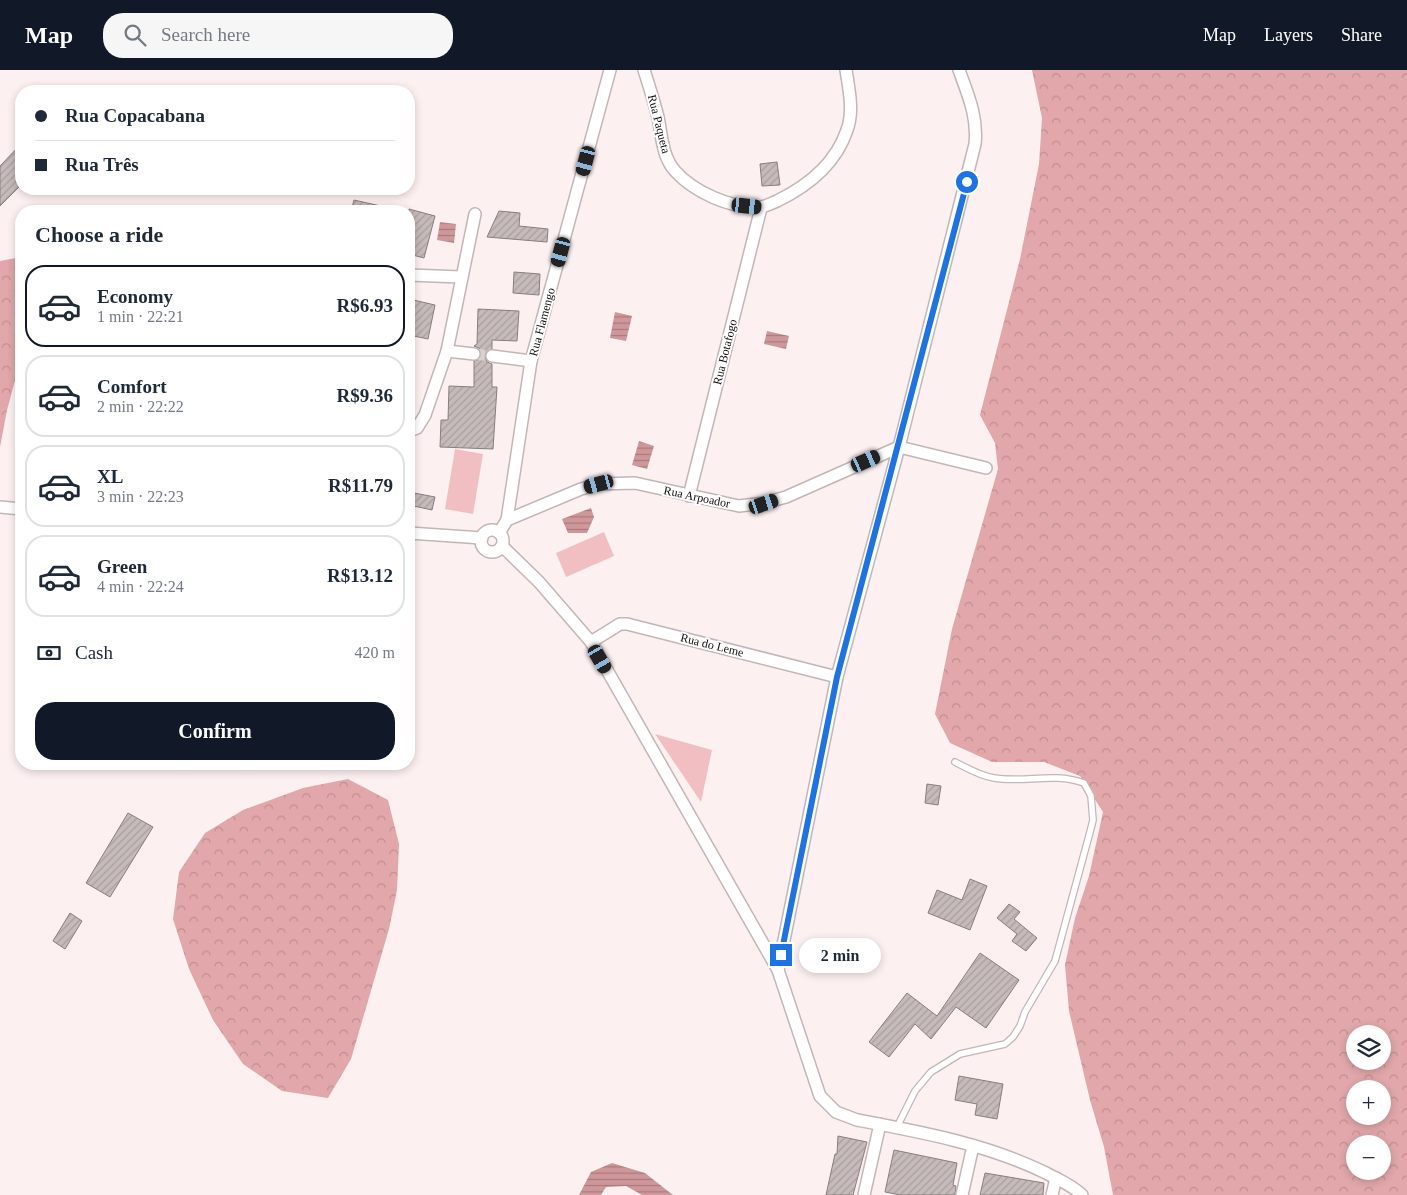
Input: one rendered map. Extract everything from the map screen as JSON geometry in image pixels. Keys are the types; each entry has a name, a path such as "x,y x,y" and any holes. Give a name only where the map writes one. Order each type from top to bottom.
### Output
{"street":[{"name":"Rua Flamengo","path":"507,520 531,362 610,70"},
{"name":"Rua Paqueta","path":"644,70 658,118 662,142 668,161 675,171 695,188 714,197 733,204 760,208"},
{"path":"760,208 803,186 817,175 835,153 848,129 851,113 846,70"},
{"path":"778,970 837,677 899,447 976,144 977,128 974,113 959,70"},
{"name":"Rua Botafogo","path":"689,496 760,208"},
{"path":"415,429 425,415 447,351 461,277 476,214"},
{"path":"415,275 461,277"},
{"path":"447,351 474,354"},
{"path":"492,356 531,362"},
{"path":"899,447 986,468"},
{"name":"Rua Arpoador","path":"507,520 580,489 599,484 635,483 739,506 764,504 786,497 899,447"},
{"path":"0,507 15,508"},
{"path":"499,533 507,520"},
{"path":"489,531 499,533 503,539 502,546 490,552 482,545 482,538 489,531"},
{"path":"415,533 482,538"},
{"path":"502,546 539,582 591,642 778,970 820,1096 829,1107 843,1116 974,1146 1026,1164 1056,1178 1082,1195"},
{"name":"Rua do Leme","path":"591,642 620,624 627,624 837,677"},
{"path":"864,1195 880,1124"},
{"path":"962,1195 974,1146"},
{"path":"1052,1195 1056,1178"}],"lane":[{"path":"897,1128 914,1091 931,1072 960,1054 1005,1044 1013,1038 1025,1012 1055,961 1093,820 1091,796 1084,783 1055,776 995,778 977,773 955,762"}],"green space":[{"path":"1032,70 1407,70 1407,1195 1113,1195 1104,1147 1090,1100 1069,1011 1065,965 1075,918 1089,876 1103,812 1080,776 1044,762 992,762 950,743 935,714 952,629 998,469 995,443 980,415 1020,259 1039,164 1042,118"},
{"path":"15,258 15,380 0,447 0,261"},
{"path":"348,779 388,800 399,844 397,890 389,929 351,1059 328,1098 282,1091 243,1064 213,1020 189,969 173,919 179,872 205,833 243,810 303,788"}],"shaded area":[{"path":"440,222 456,224 454,243 437,240"},
{"path":"615,312 632,316 626,341 610,338"},
{"path":"767,331 789,336 786,349 764,344"},
{"path":"639,441 654,446 647,469 632,465"},
{"path":"455,449 483,454 473,514 445,509"},
{"path":"591,508 594,517 587,533 568,533 562,519"},
{"path":"604,532 614,556 566,577 556,553"},
{"path":"655,734 712,750 701,802"},
{"path":"612,1163 645,1173 673,1195 642,1195 626,1186 606,1187 601,1195 579,1195 591,1172"}],"building":[{"path":"15,150 15,191 0,206 0,166"},
{"path":"777,162 780,185 762,186 760,164"},
{"path":"354,200 376,205 353,205"},
{"path":"415,211 435,216 424,258 415,256"},
{"path":"499,211 520,213 519,226 548,229 547,242 487,237"},
{"path":"514,272 540,274 539,295 513,293"},
{"path":"415,300 435,305 428,339 415,336"},
{"path":"478,309 519,311 517,341 492,340 492,349 485,355 487,362 492,364 492,387 497,387 493,449 440,447 441,420 448,420 449,386 474,387 474,361 480,359 481,354 479,348 474,346 477,344"},
{"path":"415,493 435,497 432,510 415,506"},
{"path":"927,784 941,786 938,805 925,803"},
{"path":"128,813 153,827 110,897 86,883"},
{"path":"970,879 987,886 970,930 928,913 937,890 962,900"},
{"path":"1009,904 1020,912 1014,919 1037,938 1026,951 1012,941 1017,934 997,918"},
{"path":"70,913 82,921 65,949 53,941"},
{"path":"980,953 1019,980 986,1028 956,1007 931,1039 915,1024 889,1057 869,1042 907,993 937,1016"},
{"path":"959,1076 1003,1084 997,1119 975,1115 977,1104 955,1100"},
{"path":"838,1136 867,1142 853,1195 826,1195 835,1154 837,1154"},
{"path":"894,1150 957,1163 953,1185 956,1186 955,1195 901,1195 885,1192"},
{"path":"985,1173 1044,1183 1043,1195 980,1195"}],"tunnel":[{"path":"474,354 492,356"}],"route":[{"path":"781,955 837,677 899,447 967,182"}]}
